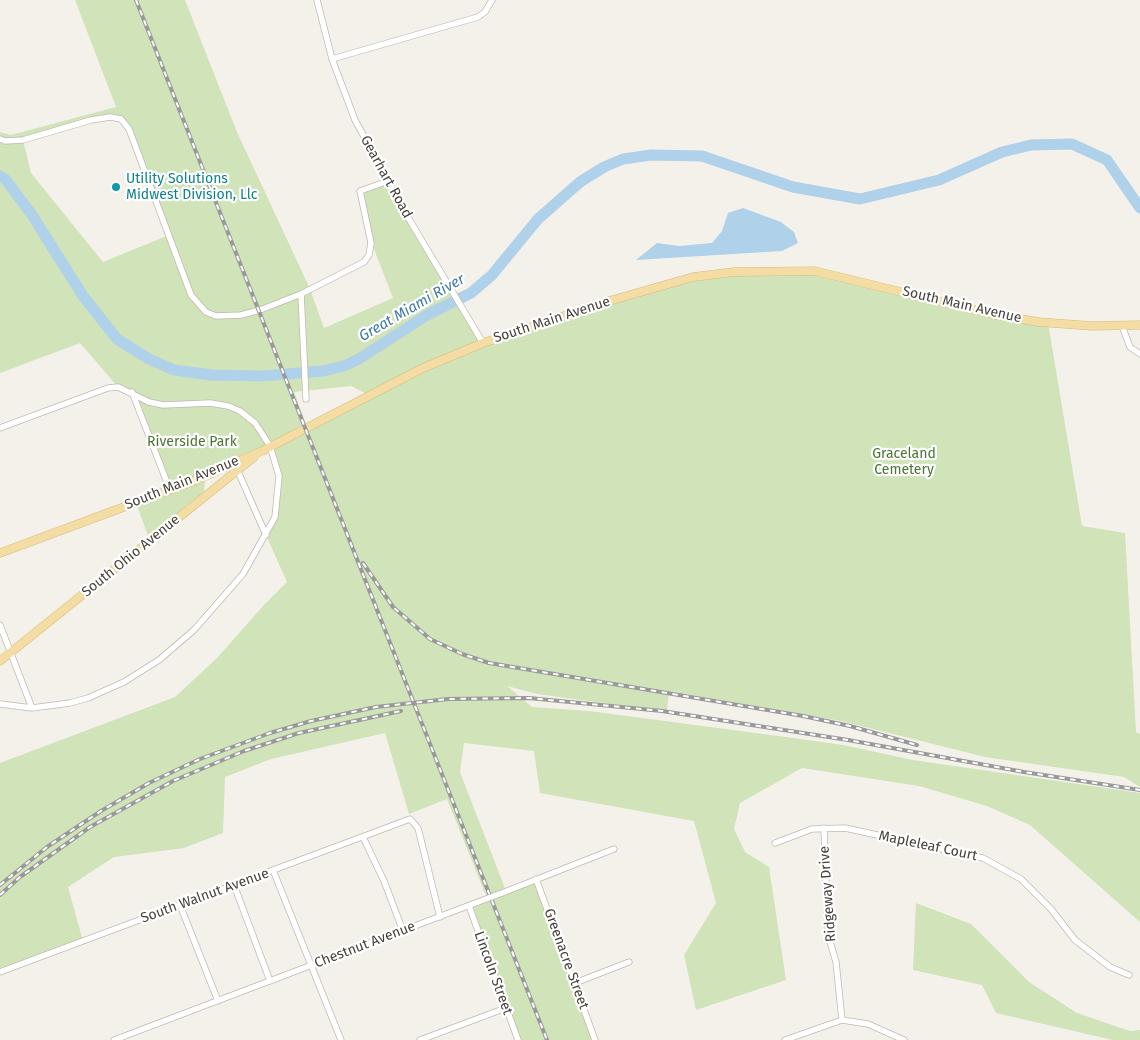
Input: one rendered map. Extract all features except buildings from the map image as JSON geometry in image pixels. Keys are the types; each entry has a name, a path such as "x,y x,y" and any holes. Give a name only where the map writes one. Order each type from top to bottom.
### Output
{"main road":[{"name":"South Main Avenue","path":"0,553 170,490 262,451 423,368 483,343 616,299 693,278 734,272 815,271 996,315 1039,322 1140,326"},
{"name":"South Ohio Avenue","path":"0,661 262,451"}],"street":[{"name":"Gearhart Road","path":"317,0 332,59 355,120 409,219 483,343"},
{"path":"332,59 478,17 486,12 492,0"},
{"path":"2,140 23,140 91,120 110,117 121,119 129,129 191,295 206,312 227,317 260,310 300,294 364,262 369,255 371,243 360,191 388,181"},
{"path":"300,294 306,399"},
{"path":"1122,326 1130,346 1140,354"},
{"path":"0,428 108,388 118,387 132,392 149,402 163,405 210,403 228,406 240,411 255,423 270,446 280,476 275,517 237,581 194,630 159,660 124,682 88,698 70,703 32,708 0,704"},
{"path":"132,392 170,490"},
{"path":"234,463 266,535"},
{"path":"0,624 32,708"},
{"name":"South Walnut Avenue","path":"0,972 410,819 418,828 440,916"},
{"name":"Ridgeway Drive","path":"824,828 828,935 836,962 842,1020"},
{"name":"Mapleleaf Court","path":"775,843 812,829 845,828 983,858 1021,879 1051,909 1075,940 1110,968 1129,975"},
{"path":"363,837 384,881 403,931"},
{"name":"Chestnut Avenue","path":"114,1040 469,906 614,849"},
{"path":"273,870 341,1040"},
{"name":"Greenacre Street","path":"536,879 595,1040"},
{"path":"234,885 270,981"},
{"path":"180,905 218,1001"},
{"name":"Lincoln Street","path":"469,906 518,1040"},
{"path":"575,983 628,962"},
{"path":"420,1040 506,1008"},
{"path":"785,1040 842,1020 868,1024 904,1040"}],"green space":[{"path":"75,0 185,0 237,132 310,289 324,328 393,298 374,249 364,197 364,191 388,181 483,343 693,277 815,271 1048,323 1082,526 1125,533 1136,732 1140,734 1140,787 1124,777 985,757 841,721 669,691 667,712 537,694 507,686 532,707 589,711 843,745 913,760 1140,793 1140,922 1030,825 987,806 919,786 802,768 740,803 734,829 745,852 769,867 786,980 696,1010 684,955 716,903 694,821 540,793 534,751 464,743 460,772 506,891 536,879 595,1040 518,1040 469,906 487,898 447,799 409,814 385,733 271,759 225,777 223,833 184,848 114,857 68,887 83,941 0,972 0,763 175,697 217,658 287,582 266,535 275,517 279,476 270,447 200,479 205,482 204,492 185,506 177,519 150,541 136,503 170,490 132,392 118,387 80,343 0,373 0,132 11,135 116,107","holes":["110,117 121,119 129,129 169,235 103,262 31,173 23,140","351,386 369,395 307,427 294,392"]},
{"path":"916,903 971,924 1029,982 1077,1013 1130,1031 1140,1030 1140,1040 1113,1040 996,1013 982,985 913,970"}],"water":[{"path":"743,208 781,222 794,232 798,243 782,251 636,260 657,243 679,246 712,243 722,231 728,213"}],"waterway":[{"name":"Great Miami River","path":"0,176 6,180 32,215 83,296 117,339 149,359 174,370 211,375 262,376 323,371 344,366 359,359 427,315 471,293 492,275 538,219 580,182 604,167 623,159 651,155 702,156 793,187 860,199 939,180 1002,152 1031,145 1072,144 1107,160 1140,208"}],"railway":[{"path":"136,0 547,1040"},
{"path":"363,563 393,607 430,639 462,654 489,663 803,716 850,726 917,745"},
{"path":"0,885 47,847 101,811 149,783 200,759 270,733 311,721 376,707 448,699 529,698 662,711 848,740 1024,772 1140,790"},
{"path":"0,895 20,877 90,827 173,781 244,751 299,733 401,711"}],"place":[{"name":"Utility Solutions Midwest Division, Llc","path":"116,187"}],"park label":[{"name":"Riverside Park","path":"192,442"},
{"name":"Graceland Cemetery","path":"904,462"}]}
